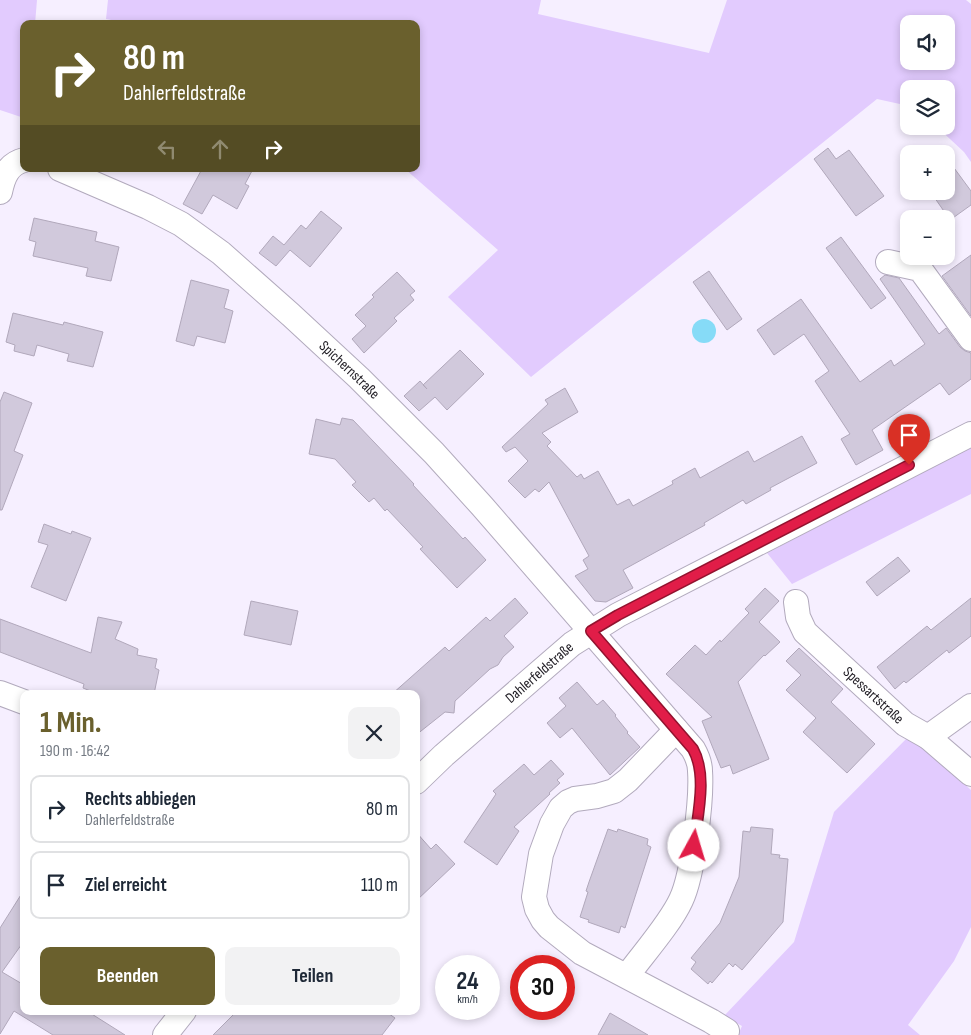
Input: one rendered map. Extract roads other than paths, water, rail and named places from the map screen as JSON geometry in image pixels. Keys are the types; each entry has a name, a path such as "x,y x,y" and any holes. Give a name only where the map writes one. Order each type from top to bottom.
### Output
{"street":[{"path":"0,192 2,181 12,164 20,161"},
{"name":"Spichernstraße","path":"67,172 148,207 181,224 221,252 359,378 434,453 693,749 700,769 701,787 689,875 681,900 627,976"},
{"path":"888,262 920,269 971,339"},
{"name":"Dahlerfeldstraße","path":"420,778 572,644 591,631 618,615 971,434"},
{"name":"Spessartstraße","path":"796,602 798,617 805,632 905,724 928,737 971,774"},
{"path":"0,693 20,700"},
{"path":"928,737 971,706"},
{"path":"676,730 628,780 614,791 597,796 575,798 561,808 552,824 540,854 534,897 537,909 549,927 587,956 727,1031"},
{"path":"165,1035 181,1015"}],"water":[{"path":"699,319 709,319 716,326 716,336 709,343 699,343 692,336 692,326"}]}
